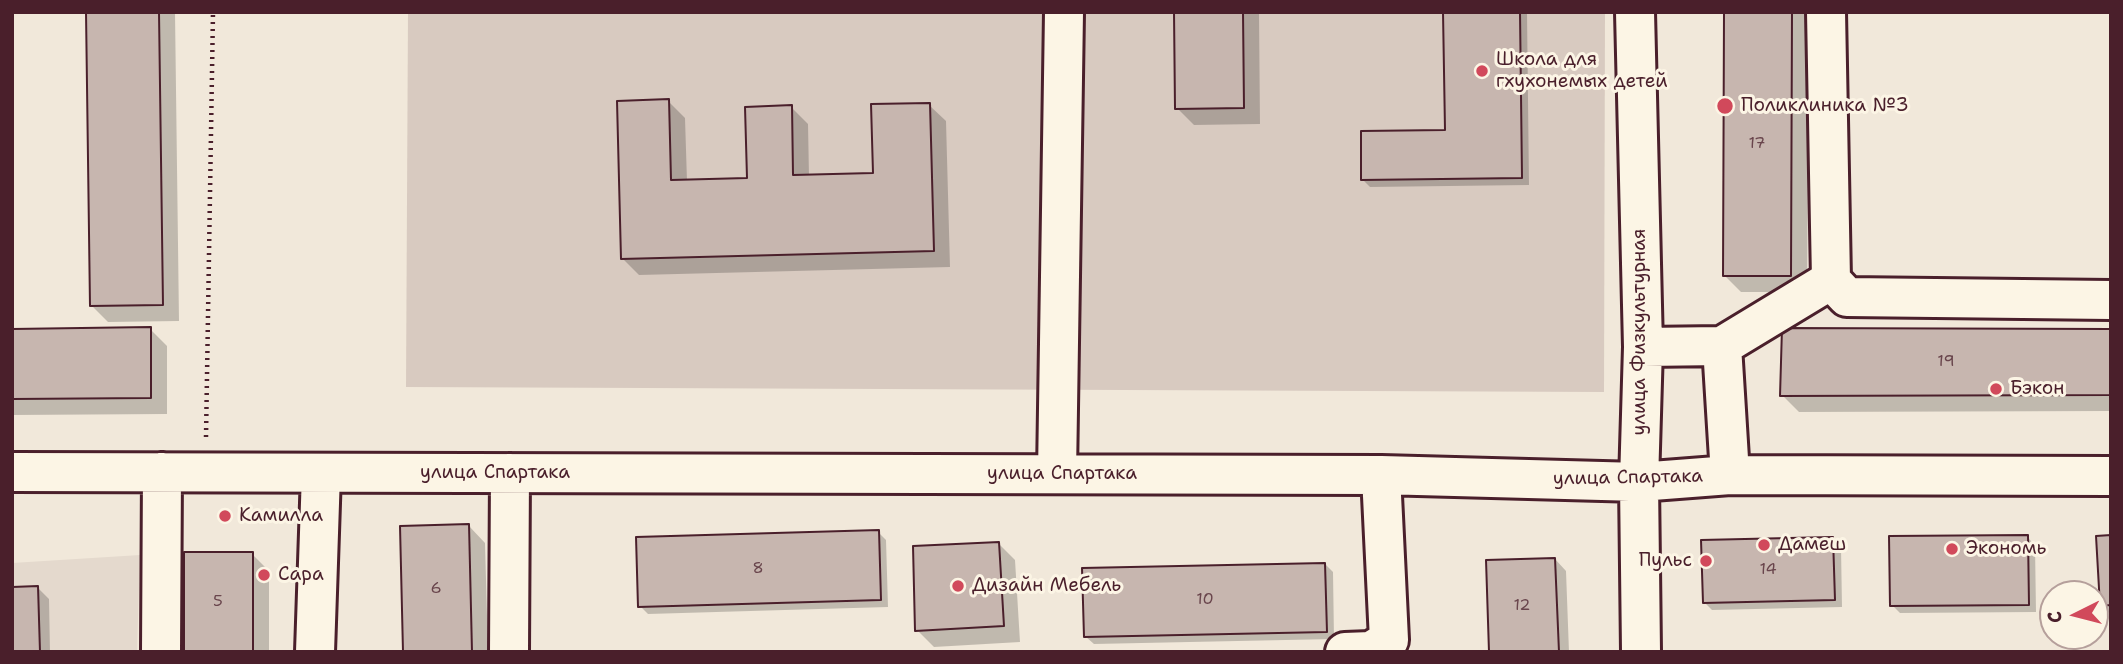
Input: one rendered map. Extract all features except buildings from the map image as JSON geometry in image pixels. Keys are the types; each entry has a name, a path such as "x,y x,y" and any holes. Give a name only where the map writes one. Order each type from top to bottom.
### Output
{"street":[{"path":"1057,474 1064,12"},
{"name":"улица Физкультурная","path":"1634,12 1643,347 1639,482 1641,652"},
{"path":"1825,12 1831,279 1846,297 2111,300"},
{"path":"1643,347 1722,346 1831,279"},
{"path":"1722,346 1730,475"},
{"name":"улица Спартака","path":"12,472 1381,475 1639,482 1730,475 2111,476"},
{"path":"161,652 162,472"},
{"path":"315,652 321,473"},
{"path":"509,652 510,473"},
{"path":"1345,652 1371,651 1389,640 1381,475"}],"path":[{"path":"206,473 213,12"}],"shaded area":[{"path":"408,12 1605,12 1604,392 406,387"},
{"path":"140,555 137,652 12,652 12,563"}],"place":[{"name":"Школа для гхухонемых детей","path":"1482,71"},
{"name":"Поликлиника №3","path":"1725,106"},
{"name":"Бэкон","path":"1996,389"},
{"name":"Камилла","path":"225,516"},
{"name":"Дамеш","path":"1764,545"},
{"name":"Экономь","path":"1952,549"},
{"name":"Пульс","path":"1706,561"},
{"name":"Сара","path":"264,575"},
{"name":"Дизайн Мебель","path":"958,586"}]}
